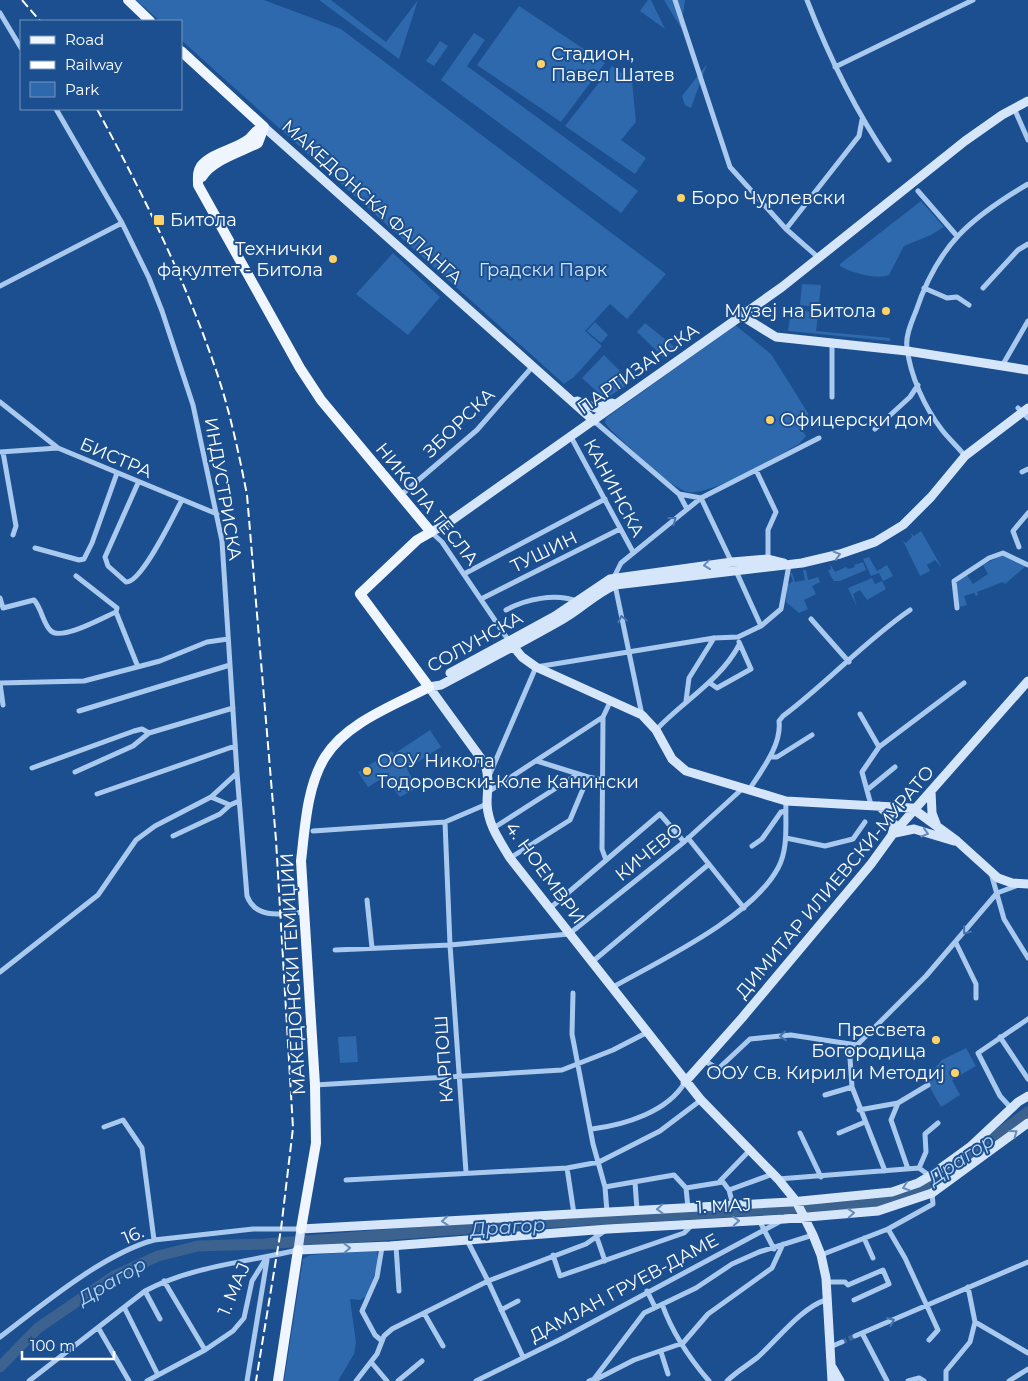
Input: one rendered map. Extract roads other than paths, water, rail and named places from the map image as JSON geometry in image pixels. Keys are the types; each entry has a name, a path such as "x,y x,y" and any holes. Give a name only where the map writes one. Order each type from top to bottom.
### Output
{"main road":[{"path":"128,0 149,20"},
{"name":"МАКЕДОНСКА ФАЛАНГА","path":"182,52 264,127"},
{"name":"НИКОЛА ТЕСЛА","path":"264,127 255,130 249,138 200,167 198,185 300,368 321,400 431,532"},
{"name":"4. НОЕМВРИ","path":"429,687 360,594 417,540 431,532"},
{"name":"МАКЕДОНСКИ ГЕМИЏИИ","path":"301,1230 316,1143 315,1085 301,861 304,830 312,792 326,756 338,741 358,725 429,687"},
{"path":"278,1381 298,1250"}],"street":[{"path":"675,0 730,167 786,229 819,258"},
{"path":"807,0 834,67 862,117 890,160"},
{"path":"834,67 973,0"},
{"path":"0,13 20,46"},
{"name":"ПАРТИЗАНСКА","path":"431,532 445,525 742,316 819,258 965,141 1014,108 1028,101"},
{"path":"1014,108 1028,140"},
{"name":"ИНДУСТРИСКА","path":"57,110 122,223 162,311 187,382 222,541 247,896 250,904 258,911 267,914 304,912"},
{"path":"786,229 859,136 862,117"},
{"name":"МАКЕДОНСКА ФАЛАНГА","path":"264,127 679,494 687,509"},
{"path":"963,454 933,417 918,385 907,351 909,331 933,268 957,236 986,210 1028,184"},
{"path":"918,191 957,236"},
{"path":"0,286 122,223"},
{"path":"983,288 1018,250 1028,244"},
{"path":"924,288 947,298 957,297 969,305"},
{"path":"742,316 776,338 907,351 1028,370"},
{"path":"1002,366 1028,321"},
{"path":"832,344 832,397"},
{"name":"ЗБОРСКА","path":"400,496 477,430 533,366"},
{"path":"875,429 906,401 918,385"},
{"path":"569,397 596,408 630,394"},
{"path":"1024,412 1028,401"},
{"path":"0,402 58,448"},
{"name":"СОЛУНСКА","path":"734,566 790,565 851,551 893,533 925,504 963,454 1024,412"},
{"name":"КАНИНСКА","path":"571,437 633,552"},
{"path":"642,715 615,581 620,563 701,498 819,438"},
{"name":"БИСТРА","path":"2,452 58,448 138,483 217,514"},
{"path":"2,452 16,526 13,535"},
{"path":"1022,472 1028,469"},
{"path":"756,470 776,512 768,530 768,559"},
{"path":"35,548 79,560 84,558 92,543 117,473"},
{"path":"138,483 105,557 108,566 126,582 133,580 146,565 182,500"},
{"path":"679,494 701,498"},
{"path":"701,498 761,626"},
{"path":"464,574 605,499"},
{"path":"1019,547 1013,531 1028,513"},
{"name":"ТУШИН","path":"480,599 620,529"},
{"name":"НИКОЛА ТЕСЛА","path":"431,532 442,542 511,644 522,657 536,667 642,715 656,730 672,759 679,767 746,790 786,801 875,805 915,810 957,841 998,878 1026,884"},
{"path":"957,608 954,581 990,558 1003,553 1028,565"},
{"name":"СОЛУНСКА","path":"511,644 578,601 615,581 734,566 768,559 790,565"},
{"path":"489,776 536,667 714,638 738,637 761,626 781,609 790,565"},
{"path":"76,576 117,608 116,612 138,667"},
{"name":"СОЛУНСКА","path":"429,687 572,614 615,581"},
{"path":"0,598 1,608 34,600 50,631 57,634 88,625 116,612"},
{"path":"506,610 518,603 531,600 562,598 578,601"},
{"name":"КИЧЕВО","path":"569,934 746,790 770,757 780,726 779,721 783,716 849,662 882,630 910,610"},
{"path":"811,619 849,662"},
{"path":"710,683 717,688 751,668 739,645 738,637"},
{"path":"686,701 689,678 714,638"},
{"path":"3,705 0,683 73,682 160,661 207,642 228,639"},
{"path":"656,730 686,701 710,683 739,645"},
{"path":"79,711 230,666"},
{"name":"ДИМИТАР ИЛИЕВСКИ-МУРАТО","path":"685,1082 705,1061 871,864 892,835 1028,681"},
{"path":"892,835 895,826 893,821 875,805 867,790 862,770 879,747 964,683"},
{"name":"4. НОЕМВРИ","path":"429,687 482,758 489,776 487,804 492,829 510,858 613,987 685,1082 776,1177 796,1201 821,1255 826,1282 832,1381"},
{"path":"606,860 602,849 603,717 611,700"},
{"path":"75,772 133,746 149,733 233,708"},
{"path":"860,714 879,747"},
{"path":"488,792 603,717"},
{"path":"32,768 134,730 142,730 149,733"},
{"path":"770,757 777,756 812,736"},
{"path":"97,794 235,746"},
{"path":"537,761 603,780"},
{"path":"867,790 895,767"},
{"path":"0,972 98,895 136,840 155,826 211,797 237,773"},
{"path":"492,829 578,774"},
{"path":"510,858 570,820 588,777"},
{"path":"931,791 932,813 938,826"},
{"path":"211,797 230,805"},
{"path":"173,836 220,814 230,805 239,801"},
{"path":"613,987 680,949 744,908 762,891 779,868 786,838 786,801"},
{"path":"313,831 445,822 487,804"},
{"path":"752,846 762,839 781,812 786,811"},
{"path":"549,909 660,814 684,842"},
{"name":"КАРПОШ","path":"445,822 450,945 466,1172"},
{"path":"786,838 825,846 853,839 865,822"},
{"path":"892,835 906,829 914,829 957,841"},
{"path":"688,838 744,908"},
{"path":"592,962 709,864"},
{"path":"991,872 1004,919 1028,958"},
{"path":"705,1061 718,1069 741,1046 755,1039 791,1036 858,1045 956,943 997,893 1026,884"},
{"path":"367,900 372,948"},
{"path":"335,950 450,945 569,934"},
{"path":"956,943 976,984 976,998"},
{"path":"574,993 572,1034 605,1187 607,1212"},
{"path":"1011,1108 1000,1096 978,1053 1028,1019"},
{"path":"315,1085 562,1070 578,1065 646,1033"},
{"path":"1000,1037 1028,1079"},
{"path":"849,1044 852,1087 859,1110 885,1171"},
{"path":"592,1129 614,1126 638,1118 666,1102 680,1090 685,1082"},
{"path":"859,1110 898,1104 928,1085"},
{"path":"826,1095 852,1087"},
{"name":"1. МАЈ","path":"301,1230 688,1208 892,1192 918,1183 930,1176 970,1147 1011,1108 1028,1096"},
{"path":"346,1180 567,1168 599,1162 660,1131 701,1100"},
{"path":"898,1104 891,1120 908,1169"},
{"path":"104,1127 122,1120 142,1148 154,1240"},
{"path":"839,1133 865,1122"},
{"path":"918,1168 922,1164 926,1152 925,1134 938,1123"},
{"name":"1. МАЈ","path":"29,1381 145,1292 164,1281 196,1271 298,1250 382,1247 467,1240 596,1234 608,1229 784,1219 878,1211 932,1193 1028,1123"},
{"path":"800,1133 821,1177"},
{"path":"686,1188 720,1181 750,1151"},
{"path":"567,1168 574,1214"},
{"path":"729,1190 776,1177 821,1177 918,1168 930,1176"},
{"path":"605,1187 674,1175 686,1188 688,1208"},
{"path":"720,1181 729,1190 733,1205"},
{"path":"635,1182 638,1210"},
{"path":"821,1255 888,1229 933,1204 932,1193"},
{"name":"ДАМЈАН ГРУЕВ-ДАМЕ","path":"476,1381 563,1338 647,1291 784,1219"},
{"path":"592,1380 604,1377 634,1360 683,1343 708,1314 772,1268 778,1259 777,1254 759,1220"},
{"path":"553,1255 560,1276 684,1233 694,1223"},
{"name":"16.","path":"0,1337 71,1283 138,1244 154,1240 253,1229 301,1230"},
{"path":"888,1229 938,1330 929,1340"},
{"path":"298,1250 301,1230"},
{"path":"356,1381 372,1362 384,1336 392,1329 488,1281 553,1255 596,1234 605,1261"},
{"path":"592,1380 635,1322 655,1307 696,1288 732,1264 773,1247 813,1235"},
{"path":"864,1238 873,1258"},
{"path":"467,1240 523,1357"},
{"path":"777,1254 783,1244"},
{"path":"396,1246 399,1291"},
{"path":"382,1247 376,1277 362,1311 374,1335 382,1341"},
{"path":"247,1381 267,1257"},
{"name":"1. МАЈ","path":"147,1381 205,1350 233,1331 244,1318 252,1282 267,1257"},
{"path":"855,1336 1028,1262"},
{"path":"826,1282 845,1282 848,1285 883,1270 889,1284 854,1300"},
{"path":"164,1281 205,1350"},
{"path":"946,1381 946,1371 970,1342 975,1322 968,1287"},
{"path":"647,1291 655,1307"},
{"path":"145,1292 160,1319"},
{"path":"728,1380 758,1356 817,1302 826,1300"},
{"path":"501,1310 518,1301"},
{"path":"662,1304 668,1320 696,1366 709,1381"},
{"path":"125,1309 158,1375"},
{"path":"424,1313 443,1346"},
{"path":"975,1322 1028,1353"},
{"path":"99,1329 128,1381"},
{"path":"862,1334 887,1381"},
{"path":"830,1347 842,1342"},
{"path":"661,1352 668,1374"},
{"path":"398,1381 422,1361"},
{"path":"372,1362 387,1381"},
{"path":"830,1362 840,1381"},
{"path":"1009,1381 1028,1369"},
{"path":"908,1381 919,1378 924,1381"}],"waterway":[{"name":"Драгор","path":"0,1367 38,1328 114,1276 158,1256 198,1246 265,1244 571,1221 864,1204 892,1200 939,1178 1028,1112"}],"tunnel":[{"path":"842,1342 855,1336"}],"railway":[{"path":"22,0 39,20"},
{"path":"98,110 163,238 192,305 226,403 247,495 276,840 293,1128 281,1229 256,1381"}],"place":[{"name":"Стадион, Павел Шатев","path":"541,64"},
{"name":"Боро Чурлевски","path":"681,198"},
{"name":"Битола","path":"159,220"},
{"name":"Технички факултет - Битола","path":"333,259"},
{"name":"Музеј на Битола","path":"886,311"},
{"name":"Офицерски дом","path":"770,420"},
{"name":"ООУ Никола Тодоровски-Коле Канински","path":"367,771"},
{"name":"Пресвета Богородица","path":"936,1040"},
{"name":"ООУ Св. Кирил и Методиј","path":"955,1073"}],"park label":[{"name":"Градски Парк","path":"543,270"}]}
